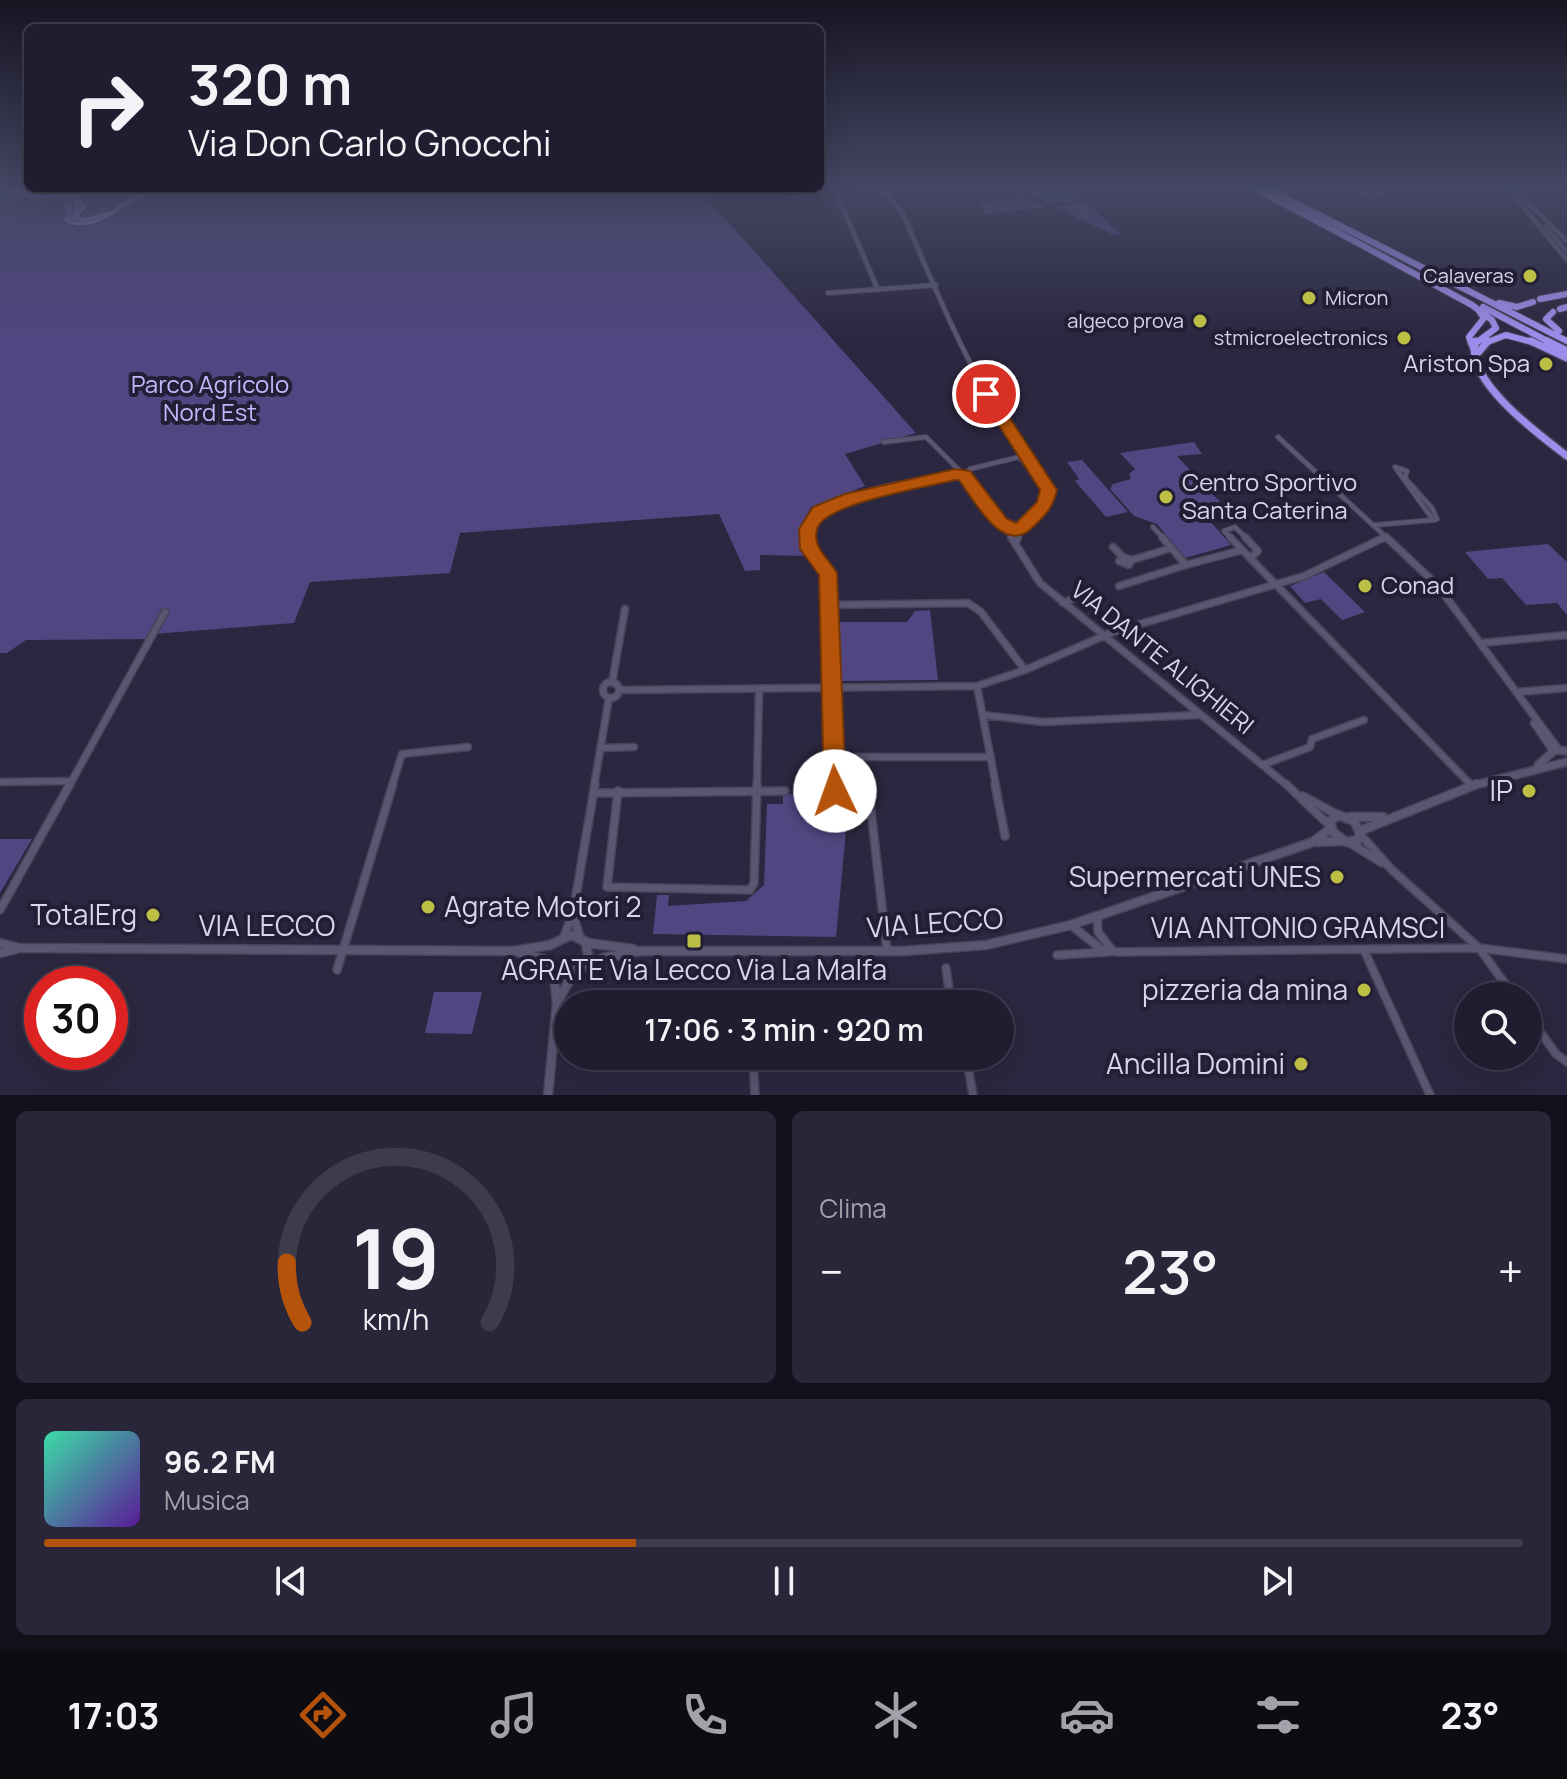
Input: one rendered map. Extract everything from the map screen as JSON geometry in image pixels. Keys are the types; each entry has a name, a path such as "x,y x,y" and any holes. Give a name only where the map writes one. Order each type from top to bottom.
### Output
{"highway":[{"path":"1345,236 1472,305 1496,327 1477,339 1475,353"},
{"path":"1346,236 1567,351"},
{"path":"1360,236 1567,338"},
{"path":"1452,283 1504,305 1517,307 1567,294"},
{"path":"1472,305 1484,317 1469,337 1502,401 1567,456"},
{"path":"1560,309 1546,317 1548,324 1567,338"},
{"path":"1475,353 1484,345 1509,335 1531,340 1567,358"},
{"path":"1502,401 1567,449"}],"street":[{"path":"855,236 878,290"},
{"path":"913,236 966,359 1048,490 1046,502 1018,531 1016,544"},
{"path":"1548,236 1567,260"},
{"path":"1553,236 1567,252"},
{"path":"828,293 936,285"},
{"name":"VIA DANTE ALIGHIERI","path":"884,442 926,437 964,475 1016,544 1034,577 1104,638 1295,792 1330,827"},
{"path":"1278,437 1432,579 1562,754 1386,817 1360,833 1356,841 1348,842"},
{"path":"1013,458 1019,452 1016,443"},
{"path":"808,791 835,791 828,573 807,545 808,529 814,516 845,501 964,475 968,470 1013,458 1025,460 1041,477"},
{"path":"1374,525 1433,520 1438,518 1405,478 1407,471 1395,467 1433,520"},
{"path":"1001,524 1018,531"},
{"path":"1153,527 1186,565"},
{"path":"1250,558 1258,551 1235,527 1224,531 1242,550 1474,787"},
{"path":"555,990 550,954 573,913 609,698 619,690 977,686 1104,638 1304,576 1386,537"},
{"path":"1113,547 1123,557 1119,561 1125,565 1171,548"},
{"path":"1119,586 1242,550"},
{"path":"1063,603 1091,591"},
{"path":"828,605 968,603 981,612 1025,670"},
{"path":"609,698 602,691 612,683 625,609"},
{"path":"0,910 165,612"},
{"path":"1481,643 1567,635"},
{"path":"612,683 619,690"},
{"path":"977,686 1005,836"},
{"path":"1515,692 1567,688"},
{"path":"618,791 607,887 746,890 754,883 759,690"},
{"path":"983,715 1043,722 1199,715"},
{"path":"1261,765 1310,747 1312,739 1364,720"},
{"path":"337,970 402,754 468,747"},
{"path":"601,748 634,747"},
{"path":"833,757 991,757"},
{"path":"867,772 887,951"},
{"path":"0,782 72,781"},
{"path":"595,793 785,791"},
{"name":"VIA DANTE ALIGHIERI","path":"1295,792 1342,816"},
{"path":"1342,816 1386,817"},
{"path":"1342,816 1391,869 1479,948 1504,982"},
{"name":"VIA LECCO","path":"1313,842 1330,827 1331,819 1342,816"},
{"path":"1330,827 1391,869"},
{"name":"VIA LECCO","path":"514,951 552,967 562,975 603,958 640,951 887,951 986,945 1071,925 1313,842 1348,842"},
{"path":"565,990 588,953 573,913"},
{"name":"VIA ANTONIO GRAMSCI","path":"1097,916 1100,936 1117,952"},
{"name":"VIA ANTONIO GRAMSCI","path":"1071,925 1101,949 1117,952 1479,948 1567,959"},
{"name":"VIA LECCO","path":"0,943 19,948 514,951 560,940 583,939 640,951"},
{"name":"VIA LECCO","path":"0,953 19,948"},
{"path":"1364,950 1430,1095"},
{"path":"1057,955 1117,952"},
{"path":"946,968 949,990"},
{"path":"548,1095 554,1033"},
{"path":"1542,1034 1556,1054 1567,1062"},
{"path":"754,1070 755,1095"},
{"path":"969,1070 973,1095"}],"green space":[{"name":"Parco Agricolo Nord Est","path":"0,236 741,236 916,433 845,454 865,486 811,507 800,529 806,556 760,555 760,570 745,571 719,514 460,533 450,573 310,582 294,623 153,634 150,639 26,640 7,653 0,653"},
{"name":"Centro Sportivo Santa Caterina","path":"1194,442 1202,454 1177,456 1222,504 1201,511 1231,545 1185,558 1157,524 1134,516 1110,489 1113,484 1131,479 1129,474 1135,469 1120,453"},
{"path":"1082,460 1128,512 1106,517 1075,481 1079,479 1067,462"},
{"path":"1548,544 1567,562 1567,615 1557,603 1526,605 1502,578 1488,579 1465,552"},
{"path":"1324,572 1365,612 1342,620 1321,599 1305,603 1290,586"},
{"path":"930,610 938,680 839,681 837,622 907,622 915,611"},
{"path":"783,794 807,794 807,801 849,799 836,937 653,934 657,895 669,895 668,906 746,901 764,885 767,804 783,804"},
{"path":"0,839 32,839 0,893"},
{"path":"434,992 482,992 472,1034 425,1033"}],"place":[{"name":"Calaveras","path":"1530,276"},
{"name":"Micron","path":"1309,298"},
{"name":"algeco prova","path":"1200,321"},
{"name":"stmicroelectronics","path":"1404,338"},
{"name":"Ariston Spa","path":"1546,364"},
{"name":"Centro Sportivo Santa Caterina","path":"1166,497"},
{"name":"Conad","path":"1365,586"},
{"name":"IP","path":"1529,791"},
{"name":"Supermercati UNES","path":"1337,877"},
{"name":"Agrate Motori 2","path":"428,907"},
{"name":"TotalErg","path":"153,915"},
{"name":"AGRATE Via Lecco Via La Malfa","path":"694,941"},
{"name":"pizzeria da mina","path":"1364,990"},
{"name":"Ancilla Domini","path":"1301,1064"}],"route":[{"path":"835,791 828,573 807,545 808,529 814,516 825,508 955,474 964,475 1001,524 1011,531 1018,531 1045,504 1048,490 986,394"}]}
